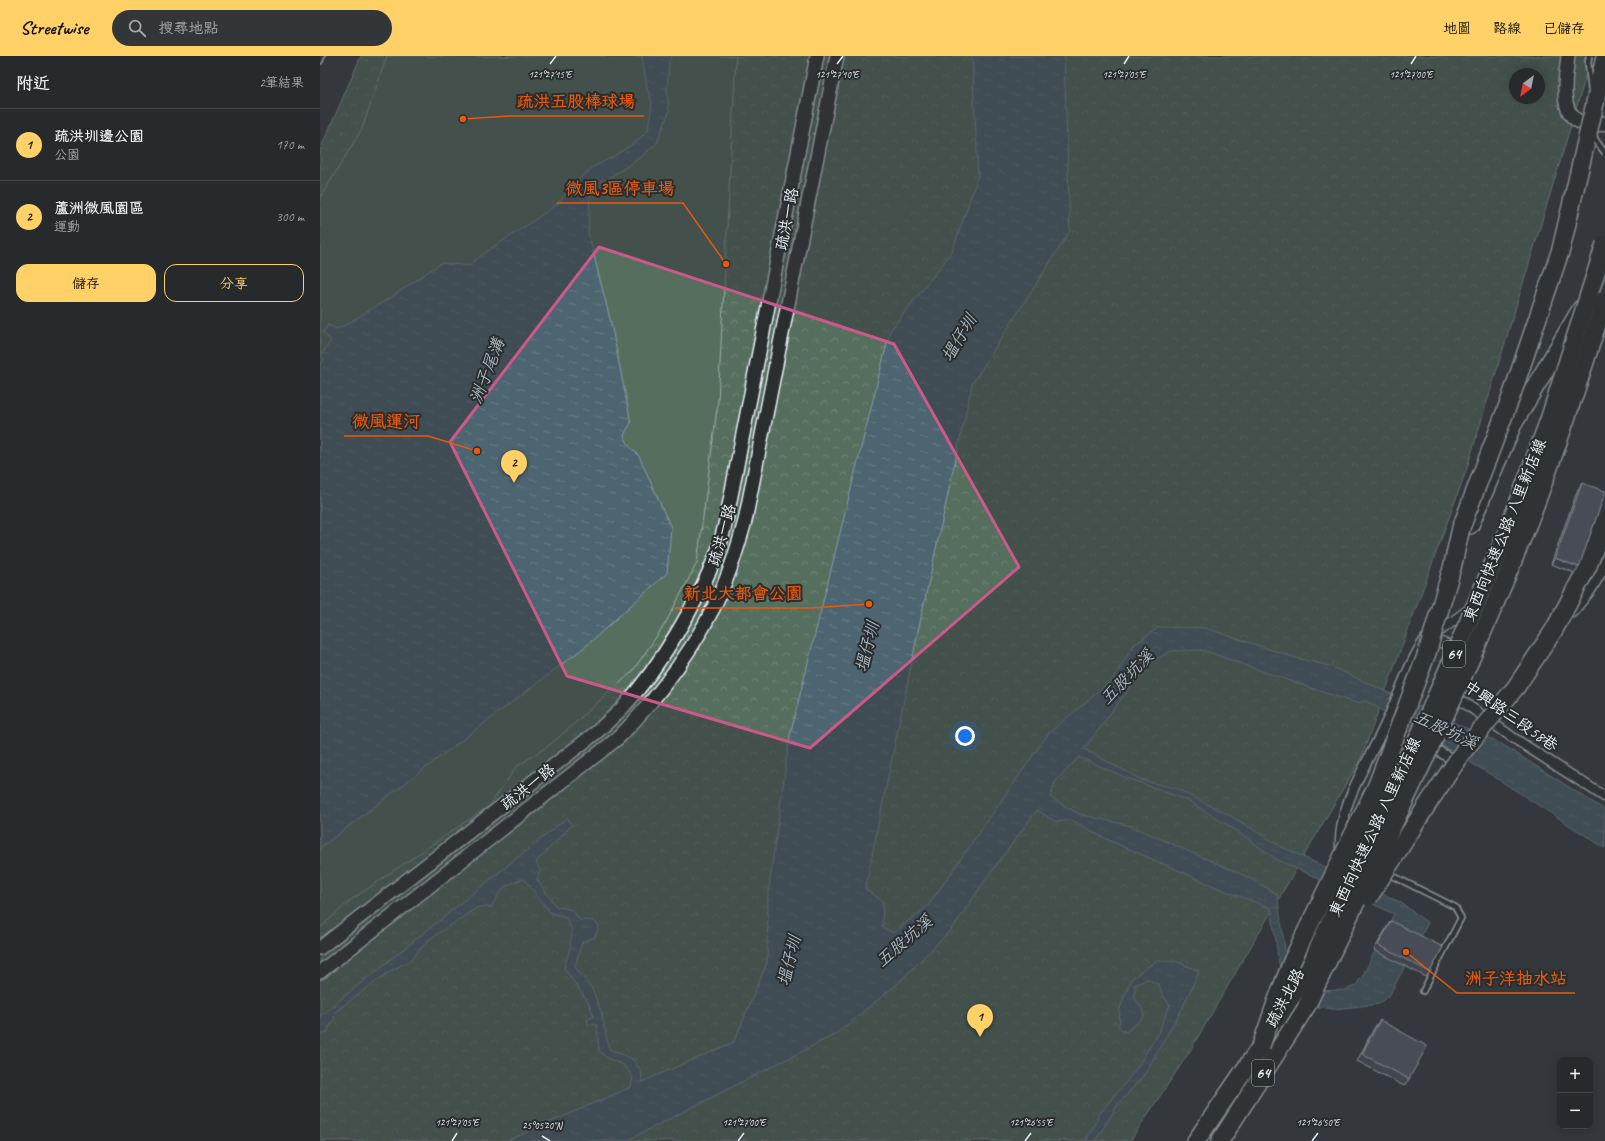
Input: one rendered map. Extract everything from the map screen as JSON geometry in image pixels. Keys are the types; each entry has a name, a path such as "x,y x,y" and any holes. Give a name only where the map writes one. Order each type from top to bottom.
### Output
{"highway":[{"path":"1261,1046 1293,959 1376,785 1427,653 1462,528 1511,397 1561,249 1605,56"},
{"name":"東西向快速公路 八里新店線","path":"1196,1141 1261,1046 1309,969 1359,858 1414,748 1510,525 1549,420 1605,244"},
{"path":"1452,568 1512,426 1568,330 1605,271"},
{"name":"東西向快速公路 八里新店線","path":"1219,1141 1307,1005 1428,753 1478,644 1540,490 1605,299"},
{"path":"1554,630 1588,566 1605,520"},
{"path":"1307,1005 1376,884 1429,802 1465,749 1516,687 1554,630 1588,587 1605,558"}],"street":[{"name":"疏洪一路","path":"320,948 598,731 624,706 653,668 682,624 717,552 726,521 817,56"},
{"name":"疏洪一路","path":"320,972 618,738 654,700 688,651 709,616 723,588 737,552 745,520 837,56"},
{"path":"1568,56 1565,90 1566,105 1572,116 1582,123 1598,126 1605,123"},
{"name":"中興路三段58巷","path":"1605,322 1578,368 1567,391 1494,592 1450,693 1512,737 1605,797"},
{"path":"1348,909 1340,850 1340,833 1349,800 1386,723 1410,666 1426,638 1430,638 1494,592"},
{"path":"1430,638 1467,653"},
{"name":"疏洪北路","path":"1219,1141 1279,1043 1348,909 1370,864 1388,819 1426,744 1460,764"},
{"path":"1349,800 1388,819"},
{"path":"1340,850 1370,864"}],"lane":[{"path":"320,61 322,56"},
{"path":"1589,56 1588,62 1594,139 1605,153"},
{"path":"1370,864 1455,907 1461,918 1423,991"}],"highlighted area":[{"path":"599,247 894,344 1019,567 810,748 567,676 450,442"}],"green space":[{"path":"361,56 1592,56 1466,471 1361,758 1188,1054 1130,1141 320,1141 320,150"},
{"path":"387,56 736,56 718,402 697,563 665,624 632,672 551,744 516,767 490,805 351,900 320,928 320,198 362,129"}],"water":[{"name":"洲子尾溝","path":"642,56 671,56 667,88 669,112 657,143 640,158 593,186 590,197 588,232 611,323 631,423 624,435 629,446 639,456 671,528 667,573 586,646 320,848 320,365 324,359 321,355 331,341 323,332 328,325 336,329 344,326 393,296 441,263 470,266 486,252 558,203 576,182 595,166 636,142 648,130 652,102 647,88"},
{"path":"972,56 1064,56 1070,231 972,384 920,622 865,889 883,902 882,927 893,933 928,906 1048,734 1113,679 1134,645 1159,627 1205,628 1293,657 1330,666 1503,745 1605,810 1605,848 1485,771 1366,701 1356,703 1203,650 1171,651 1154,660 1136,679 1084,749 1142,780 1177,789 1231,816 1282,847 1400,902 1428,923 1389,996 1379,1004 1334,1009 1310,1006 1296,1001 1282,984 1271,908 1223,890 1106,839 1072,820 1056,822 1037,810 991,872 952,929 897,984 836,1034 626,1141 507,1141 631,1087 633,1077 624,1065 609,1059 599,1051 597,1025 588,1024 587,1020 594,1016 588,1002 564,968 570,948 572,930 566,917 551,913 524,879 504,888 492,907 478,907 428,940 410,961 390,971 335,1012 334,1019 326,1034 320,1034 320,1016 567,818 572,825 536,862 540,870 537,880 556,906 572,910 579,920 594,921 599,926 595,937 582,942 575,967 592,989 601,1011 609,1049 632,1059 641,1070 642,1082 734,1042 767,963 768,894 790,735 890,331 952,252 978,176","holes":["1079,757 1122,776 1189,801 1235,830 1276,859 1394,914 1363,975 1356,985 1346,990 1310,991 1289,977 1277,894 1250,878 1131,826 1079,814 1050,797 1055,782"]},
{"path":"1156,961 1175,961 1199,971 1182,1009 1144,1075 1117,1106 1095,1141 1086,1141 1100,1113 1134,1072 1158,1034 1170,1005 1163,995 1159,985 1147,979 1135,985 1134,997 1142,1009 1144,1017 1126,1032 1119,1028 1120,1008 1131,979"}],"building":[{"path":"1582,483 1605,491 1605,493 1579,567 1555,558"},
{"path":"1391,921 1443,947 1430,972 1378,945"},
{"path":"1380,1020 1427,1046 1409,1079 1362,1054"}],"place":[{"name":"疏洪五股棒球場","path":"463,119"},
{"name":"微風3區停車場","path":"726,264"},
{"name":"微風運河","path":"477,451"},
{"name":"蘆洲微風園區","path":"514,483"},
{"name":"新北大都會公園","path":"869,604"},
{"name":"洲子洋抽水站","path":"1406,952"},
{"name":"疏洪圳邊公園","path":"980,1037"}],"water label":[{"name":"塭仔圳","path":"959,338"},
{"name":"塭仔圳","path":"867,647"},
{"name":"五股坑溪","path":"1127,677"},
{"name":"五股坑溪","path":"1446,730"},
{"name":"五股坑溪","path":"904,941"},
{"name":"塭仔圳","path":"789,961"}]}
